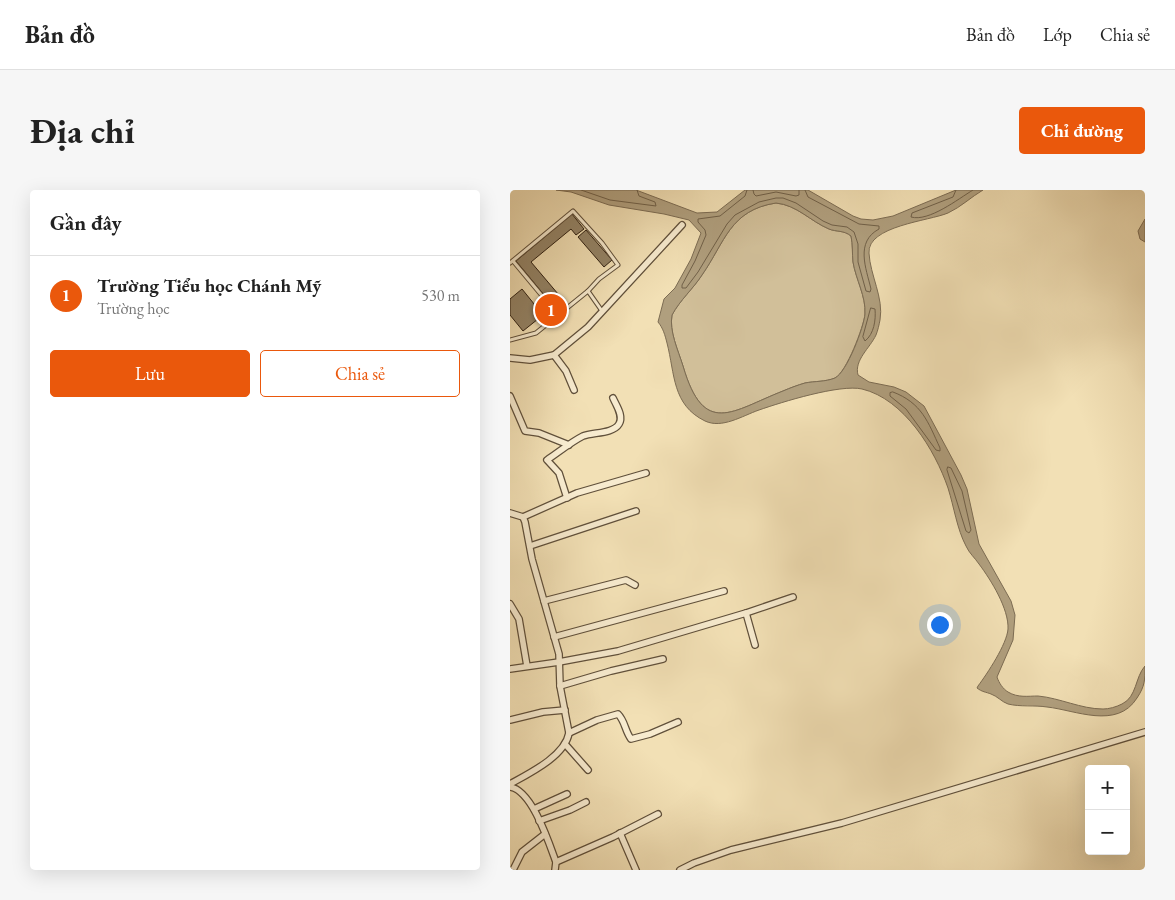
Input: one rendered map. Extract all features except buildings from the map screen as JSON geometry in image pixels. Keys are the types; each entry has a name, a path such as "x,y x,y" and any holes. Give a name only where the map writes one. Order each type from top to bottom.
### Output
{"street":[{"path":"510,358 530,360 554,355 603,312 682,225"},
{"path":"554,355 566,371 574,390"},
{"path":"510,396 524,431 539,433 569,446"},
{"path":"567,498 559,473 547,460 583,437 613,429 619,424 621,418 613,398"},
{"path":"510,513 523,517 603,484 646,473"},
{"path":"530,546 636,511"},
{"path":"510,785 560,750 565,744 569,732 560,686 559,662 554,636 523,517"},
{"path":"544,601 626,580 636,585"},
{"path":"554,636 724,591"},
{"path":"510,669 618,651 793,597"},
{"path":"510,604 519,619 527,666"},
{"path":"746,613 754,645"},
{"path":"560,686 663,659"},
{"path":"510,720 543,712 566,710"},
{"path":"569,732 597,720 618,714 623,719 631,739 650,734 678,722"},
{"path":"680,870 731,850 842,823 1145,732"},
{"path":"565,744 588,770"},
{"path":"510,785 524,795 534,809 556,862 555,870"},
{"path":"534,809 567,794"},
{"path":"538,821 570,810 586,802"},
{"path":"556,862 658,814"},
{"path":"620,833 636,870"},
{"path":"513,870 522,852 545,834"}],"lane":[{"path":"510,340 536,333 618,265 602,243 573,211 512,262 558,314"},
{"path":"588,290 603,312"}],"shaded area":[{"path":"776,203 784,204 797,210 822,226 851,236 853,262 865,307 861,328 849,359 835,378 809,382 734,411 722,413 710,411 700,403 691,389 674,340 672,315 710,263 730,229 738,220 761,207"}],"water":[{"path":"556,190 636,190 697,213 717,212 745,190 808,190 853,216 873,220 893,216 956,190 983,190 948,213 888,231 878,236 871,244 870,261 879,295 881,312 876,335 858,364 858,375 869,382 894,387 906,392 924,406 961,475 967,489 979,544 1011,601 1015,615 1013,640 997,677 1003,688 1016,695 1046,697 1095,709 1108,709 1122,704 1131,697 1145,666 1145,679 1142,690 1129,708 1107,716 1095,716 1047,707 1008,704 977,688 1004,643 1007,635 1008,621 994,586 966,546 942,473 916,428 891,403 862,389 852,388 826,391 796,399 725,423 718,424 705,421 694,414 686,406 677,388 663,329 658,322 664,299 675,288 691,259 701,233 689,220 609,205 571,192","holes":["776,203 784,204 829,229 851,236 853,262 865,307 864,320 858,338 850,359 835,378 809,382 734,411 722,413 710,411 700,403 691,389 674,340 672,315 710,263 730,229 738,220 761,207"]},
{"path":"1145,219 1145,242 1140,239 1138,231"}],"place":[{"name":"Trường Tiểu học Chánh Mỹ","path":"551,310"}]}
